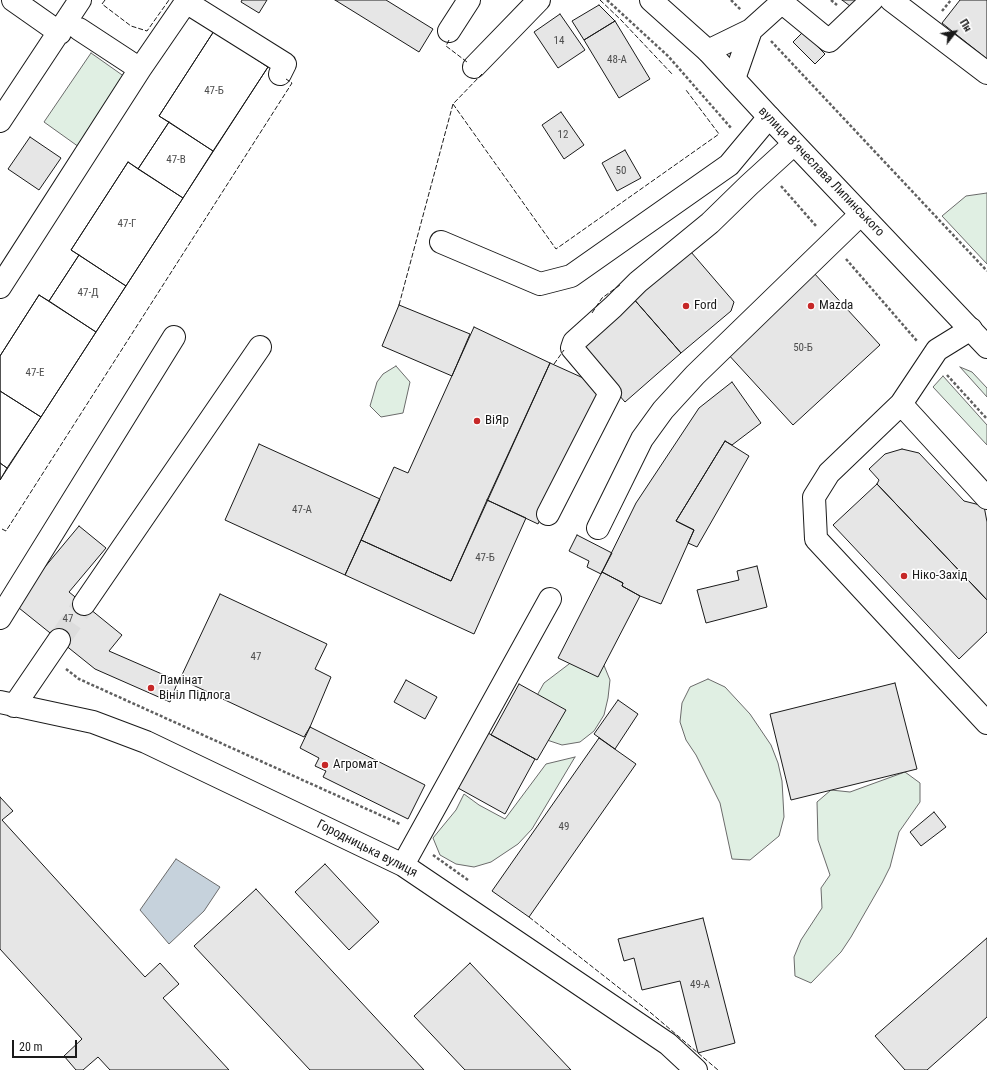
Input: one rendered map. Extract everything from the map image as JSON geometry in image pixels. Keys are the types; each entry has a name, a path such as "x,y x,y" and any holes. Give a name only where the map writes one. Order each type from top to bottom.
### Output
{"street":[{"path":"13,0 140,70"},
{"path":"0,121 69,31 80,0"},
{"path":"449,31 469,0"},
{"path":"474,67 539,0"},
{"name":"вулиця Вʼячеслава Липинського","path":"651,0 708,50 794,144 987,347"},
{"path":"708,50 754,28 781,1 829,41 872,0"},
{"path":"891,0 987,73"},
{"path":"0,287 140,70 201,3 242,43 285,64 280,74"},
{"path":"734,79 754,28"},
{"path":"441,242 540,284 571,276 729,165 769,117"},
{"path":"548,514 610,393 572,348 574,342 638,282 710,223 794,144"},
{"path":"729,165 749,185"},
{"path":"598,528 642,439 663,410 695,375 830,242 861,214"},
{"path":"971,329 937,350 901,404 829,473 814,497 816,539 987,723"},
{"path":"0,618 174,337"},
{"path":"84,604 260,347"},
{"path":"901,404 987,498"},
{"path":"403,865 550,599"},
{"path":"7,704 54,648"},
{"name":"Городницька вулиця","path":"7,704 93,722 146,742 403,865 668,1044 696,1070"}],"path":[{"path":"607,0 668,56 736,134"},
{"path":"731,0 754,28 987,271"},
{"path":"788,194 932,359 987,419"},
{"path":"54,648 79,679 406,826 434,856 472,883"}],"green space":[{"path":"91,53 125,77 79,147 44,122"},
{"path":"987,193 987,264 942,216 966,196"},
{"path":"396,366 410,382 403,413 381,417 370,406 377,382 383,374"},
{"path":"960,367 972,372 987,388 987,397"},
{"path":"943,376 987,425 987,445 933,387"},
{"path":"573,661 603,663 610,680 608,698 604,715 594,731 580,742 562,745 544,739 535,699 544,683"},
{"path":"708,679 725,687 750,714 771,745 778,763 782,781 784,817 779,836 750,860 732,859 720,803 696,755 686,740 680,722 682,703 690,687"},
{"path":"575,757 532,829 518,844 491,862 474,867 456,864 440,855 433,838 456,810 464,794 479,805 505,819 546,764"},
{"path":"905,772 920,783 920,802 899,832 890,867 882,883 841,952 811,983 795,976 794,957 801,940 822,908 821,888 830,875 818,840 817,802 831,790 850,792"}],"shaded area":[{"path":"176,859 220,887 204,911 169,944 140,910"}],"building":[{"path":"242,0 267,0 259,13 241,2"},
{"path":"335,0 386,0 433,29 419,52"},
{"path":"842,0 861,0 854,9"},
{"path":"960,0 987,0 987,59 942,23"},
{"path":"599,5 615,21 584,40 572,21"},
{"path":"560,14 585,50 558,68 534,32"},
{"path":"615,21 650,79 619,98 584,40"},
{"path":"214,31 268,67 213,151 159,116"},
{"path":"214,31 268,67 0,480 0,356 39,295 49,301 79,255 71,250 128,162 138,169 169,122 159,116"},
{"path":"803,32 825,54 815,64 793,42"},
{"path":"561,112 584,145 564,159 542,125"},
{"path":"169,122 213,151 183,198 138,169"},
{"path":"30,137 61,158 39,190 8,169"},
{"path":"625,150 641,178 617,191 602,163"},
{"path":"128,162 183,198 126,286 71,250"},
{"name":"Ford","path":"691,252 734,302 731,311 681,353 632,297"},
{"path":"79,255 126,286 96,332 49,301"},
{"path":"813,272 880,345 793,425 726,352"},
{"path":"39,295 96,332 41,417 0,391 0,356"},
{"path":"632,297 681,353 625,402 576,345"},
{"path":"399,305 470,334 452,376 382,346"},
{"name":"ВіЯр","path":"474,327 550,363 451,581 361,540 394,467 408,473"},
{"path":"550,363 601,386 538,524 487,500"},
{"path":"732,382 761,423 732,445 725,441 676,521 694,530 661,604 640,596 622,586 623,583 602,572 636,503 699,408"},
{"path":"0,391 41,417 7,468 0,463"},
{"path":"725,441 749,456 697,547 688,543 694,530 676,521"},
{"path":"259,444 380,499 345,575 225,520"},
{"path":"902,449 919,453 964,501 984,506 987,522 987,600 877,484 879,480 869,469 885,454"},
{"path":"0,463 7,468 0,480"},
{"path":"877,484 987,600 987,632 959,659 833,525"},
{"path":"487,500 526,518 474,634 345,575 361,540 451,581"},
{"path":"79,526 106,548 69,592 122,635 109,651 178,681 170,702 95,669 14,604"},
{"path":"577,535 612,553 601,574 587,567 589,561 569,551"},
{"path":"757,566 767,607 706,623 697,590 739,580 737,571"},
{"path":"602,572 623,583 622,586 640,596 598,677 558,658"},
{"path":"220,594 327,644 315,669 331,677 310,727 304,737 180,679"},
{"path":"406,680 437,697 425,719 394,702"},
{"path":"895,683 917,769 791,800 770,714"},
{"path":"519,684 566,710 537,760 491,735"},
{"path":"618,700 638,714 615,749 594,734"},
{"path":"310,727 425,785 408,819 323,777 326,771 315,766 319,758 300,748"},
{"path":"479,728 535,759 505,814 449,783"},
{"path":"599,738 636,764 529,917 492,891"},
{"path":"0,797 13,811 2,820 145,977 160,963 179,984 163,998 229,1070 110,1070 98,1057 83,1070 76,1070 64,1056 82,1039 0,949"},
{"path":"934,812 946,827 921,846 910,832"},
{"path":"325,864 379,922 349,950 295,892"},
{"path":"256,889 424,1070 310,1070 194,946"},
{"path":"703,918 735,1043 698,1053 680,981 642,990 634,958 624,961 618,939"},
{"path":"987,938 987,1017 927,1070 905,1070 875,1036"},
{"path":"470,963 571,1070 465,1070 414,1016"}],"tunnel":[{"path":"59,640 84,604"}],"fence":[{"path":"105,0 102,4 131,26 147,31 169,0"},
{"path":"600,0 673,75"},
{"path":"449,40 446,46 467,62"},
{"path":"399,305 453,104 482,74"},
{"path":"2,529 6,531 292,83 286,79"},
{"path":"453,104 556,249 719,134 686,90"},
{"path":"592,313 602,298 620,285"},
{"path":"554,364 564,350"},
{"path":"529,917 651,1013 718,1070"}],"place":[{"name":"Ford","path":"686,306"},
{"name":"Mazda","path":"811,306"},
{"name":"ВіЯр","path":"477,421"},
{"name":"Ніко-Захід","path":"904,576"},
{"name":"Ламінат Вініл Підлога","path":"151,688"},
{"name":"Агромат","path":"325,765"}]}
